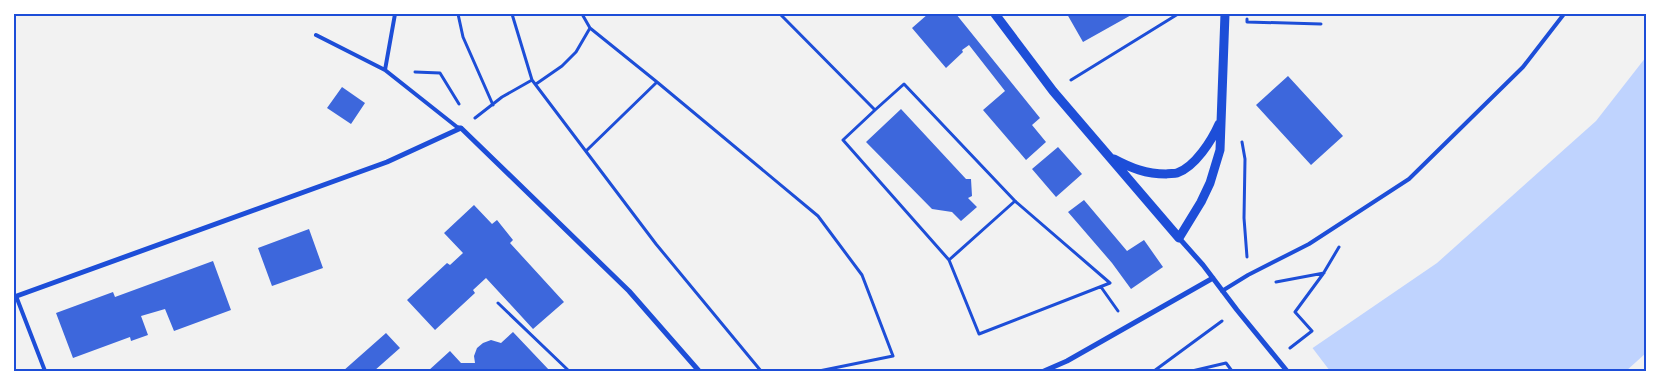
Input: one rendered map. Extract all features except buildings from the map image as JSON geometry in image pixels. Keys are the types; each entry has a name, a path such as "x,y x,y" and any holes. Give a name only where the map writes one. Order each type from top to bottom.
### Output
{"street":[{"path":"995,14 1053,91 1213,278 1236,310 1287,371"},
{"path":"1179,238 1210,183 1220,150 1225,14"},
{"path":"1109,157 1131,168 1153,174 1177,173 1194,162 1211,141 1222,119"},
{"path":"15,296 387,162 460,128 629,291 699,371"},
{"path":"1044,371 1067,361 1213,278"}],"lane":[{"path":"385,70 395,14"},
{"path":"1222,291 1248,275 1309,244 1409,179 1523,67 1564,14"},
{"path":"316,35 385,70 460,128"},
{"path":"15,296 45,371"}],"path":[{"path":"458,14 463,38 493,105"},
{"path":"512,14 532,80 656,244 761,371"},
{"path":"582,14 590,28 818,216 862,275 893,356 820,371"},
{"path":"780,14 875,110"},
{"path":"1053,91 1178,14"},
{"path":"1247,14 1247,22 1321,24"},
{"path":"536,84 562,66 576,52 590,28"},
{"path":"469,122 502,97 532,80"},
{"path":"586,151 657,82"},
{"path":"904,84 1014,201 1110,283 979,334 949,260 844,140 904,84"},
{"path":"1242,140 1245,159 1244,218 1248,275"},
{"path":"949,260 1014,201"},
{"path":"1290,348 1312,331 1295,312 1323,274 1341,242"},
{"path":"1101,287 1129,326"},
{"path":"498,303 569,371"},
{"path":"1154,371 1236,310"},
{"path":"1192,371 1226,362 1232,371"}],"water":[{"path":"1646,57 1646,353 1626,371 1279,371 1437,263 1596,121"}],"pier":[{"path":"1311,346 1330,371 1276,371 1277,369"}]}
